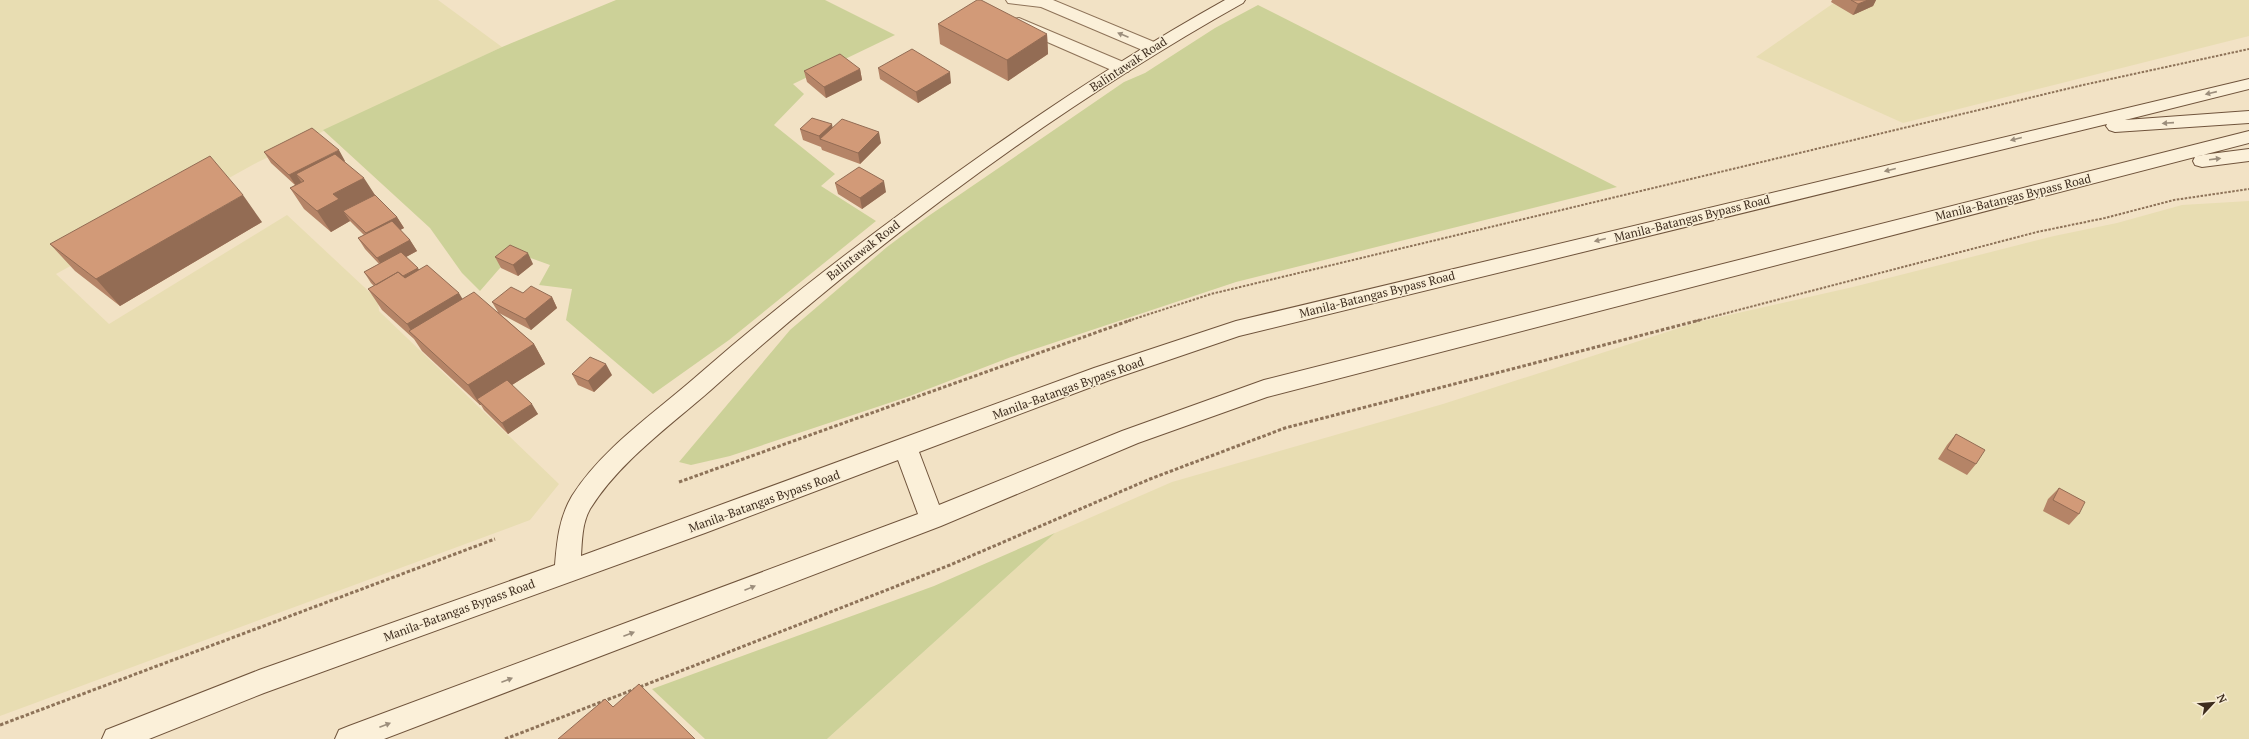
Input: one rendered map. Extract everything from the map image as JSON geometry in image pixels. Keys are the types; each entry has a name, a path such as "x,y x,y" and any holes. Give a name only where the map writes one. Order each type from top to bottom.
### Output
{"main road":[{"path":"1001,0 1016,22 1122,68"},
{"path":"1014,0 1044,2 1154,48"},
{"name":"Balintawak Road","path":"567,572 573,524 578,507 604,473 745,346 892,227 1046,118 1154,48 1236,0"},
{"name":"Manila-Batangas Bypass Road","path":"116,739 259,682 906,449 1102,374 1236,329 2049,131 2249,84"},
{"name":"Manila-Batangas Bypass Road","path":"2049,131 2249,117"},
{"name":"Manila-Batangas Bypass Road","path":"348,739 932,519 1130,437 1264,389 2249,137"},
{"name":"Manila-Batangas Bypass Road","path":"2107,173 2249,155"},
{"path":"906,449 932,519"}],"path":[{"path":"505,739 950,565 1150,479 1285,428 2037,232 2104,218 2174,200 2249,189"},
{"path":"0,725 495,539"}],"shaded area":[{"path":"0,0 438,0 502,47 258,162 56,274 109,324 287,215 378,300 379,311 559,484 530,520 0,716"},
{"path":"1838,0 2249,0 2249,36 1903,123 1756,57"},
{"path":"2249,201 2249,739 827,739 1055,533 1172,482 1443,404 1698,322 1853,287 2054,236 2117,223 2182,205"}],"green space":[{"path":"616,0 825,0 895,35 793,84 804,94 774,125 835,174 821,186 876,221 729,340 653,394 566,320 572,289 539,285 550,265 514,252 480,291 462,273 430,228 323,130 502,47"},
{"path":"1258,5 1617,187 1236,282 1011,357 910,396 730,456 691,465 679,462 790,330 887,247 927,217 1124,82 1145,73 1215,28"},
{"path":"1055,533 827,739 705,739 652,689 934,586"}],"building":[{"path":"977,0 981,0 1047,34 1007,60 938,24"},
{"path":"1851,0 1868,0 1858,4"},
{"path":"912,49 950,72 916,92 878,68"},
{"path":"840,54 860,69 824,87 804,71"},
{"path":"812,118 832,124 819,136 800,129"},
{"path":"842,119 879,132 858,153 820,139"},
{"path":"312,128 339,150 289,175 264,152"},
{"path":"335,154 364,178 333,194 339,199 317,211 290,188 304,181 296,174"},
{"path":"210,156 243,195 96,279 50,244"},
{"path":"859,167 884,181 860,198 835,183"},
{"path":"375,195 397,217 366,233 343,211"},
{"path":"392,221 410,240 377,258 358,238"},
{"path":"510,245 528,253 513,265 495,257"},
{"path":"401,252 418,268 403,276 398,272 376,285 364,272"},
{"path":"427,265 459,293 407,324 368,289 398,272 405,278"},
{"path":"531,286 552,297 525,319 492,302 511,287 523,293"},
{"path":"474,292 534,344 468,385 409,331"},
{"path":"590,357 606,364 588,381 572,374"},
{"path":"507,380 532,404 502,423 477,399"},
{"path":"1956,434 1985,450 1976,464 1947,449"},
{"path":"2059,488 2085,502 2079,514 2053,500"},
{"path":"639,684 695,739 558,739 605,699 613,707"}]}
